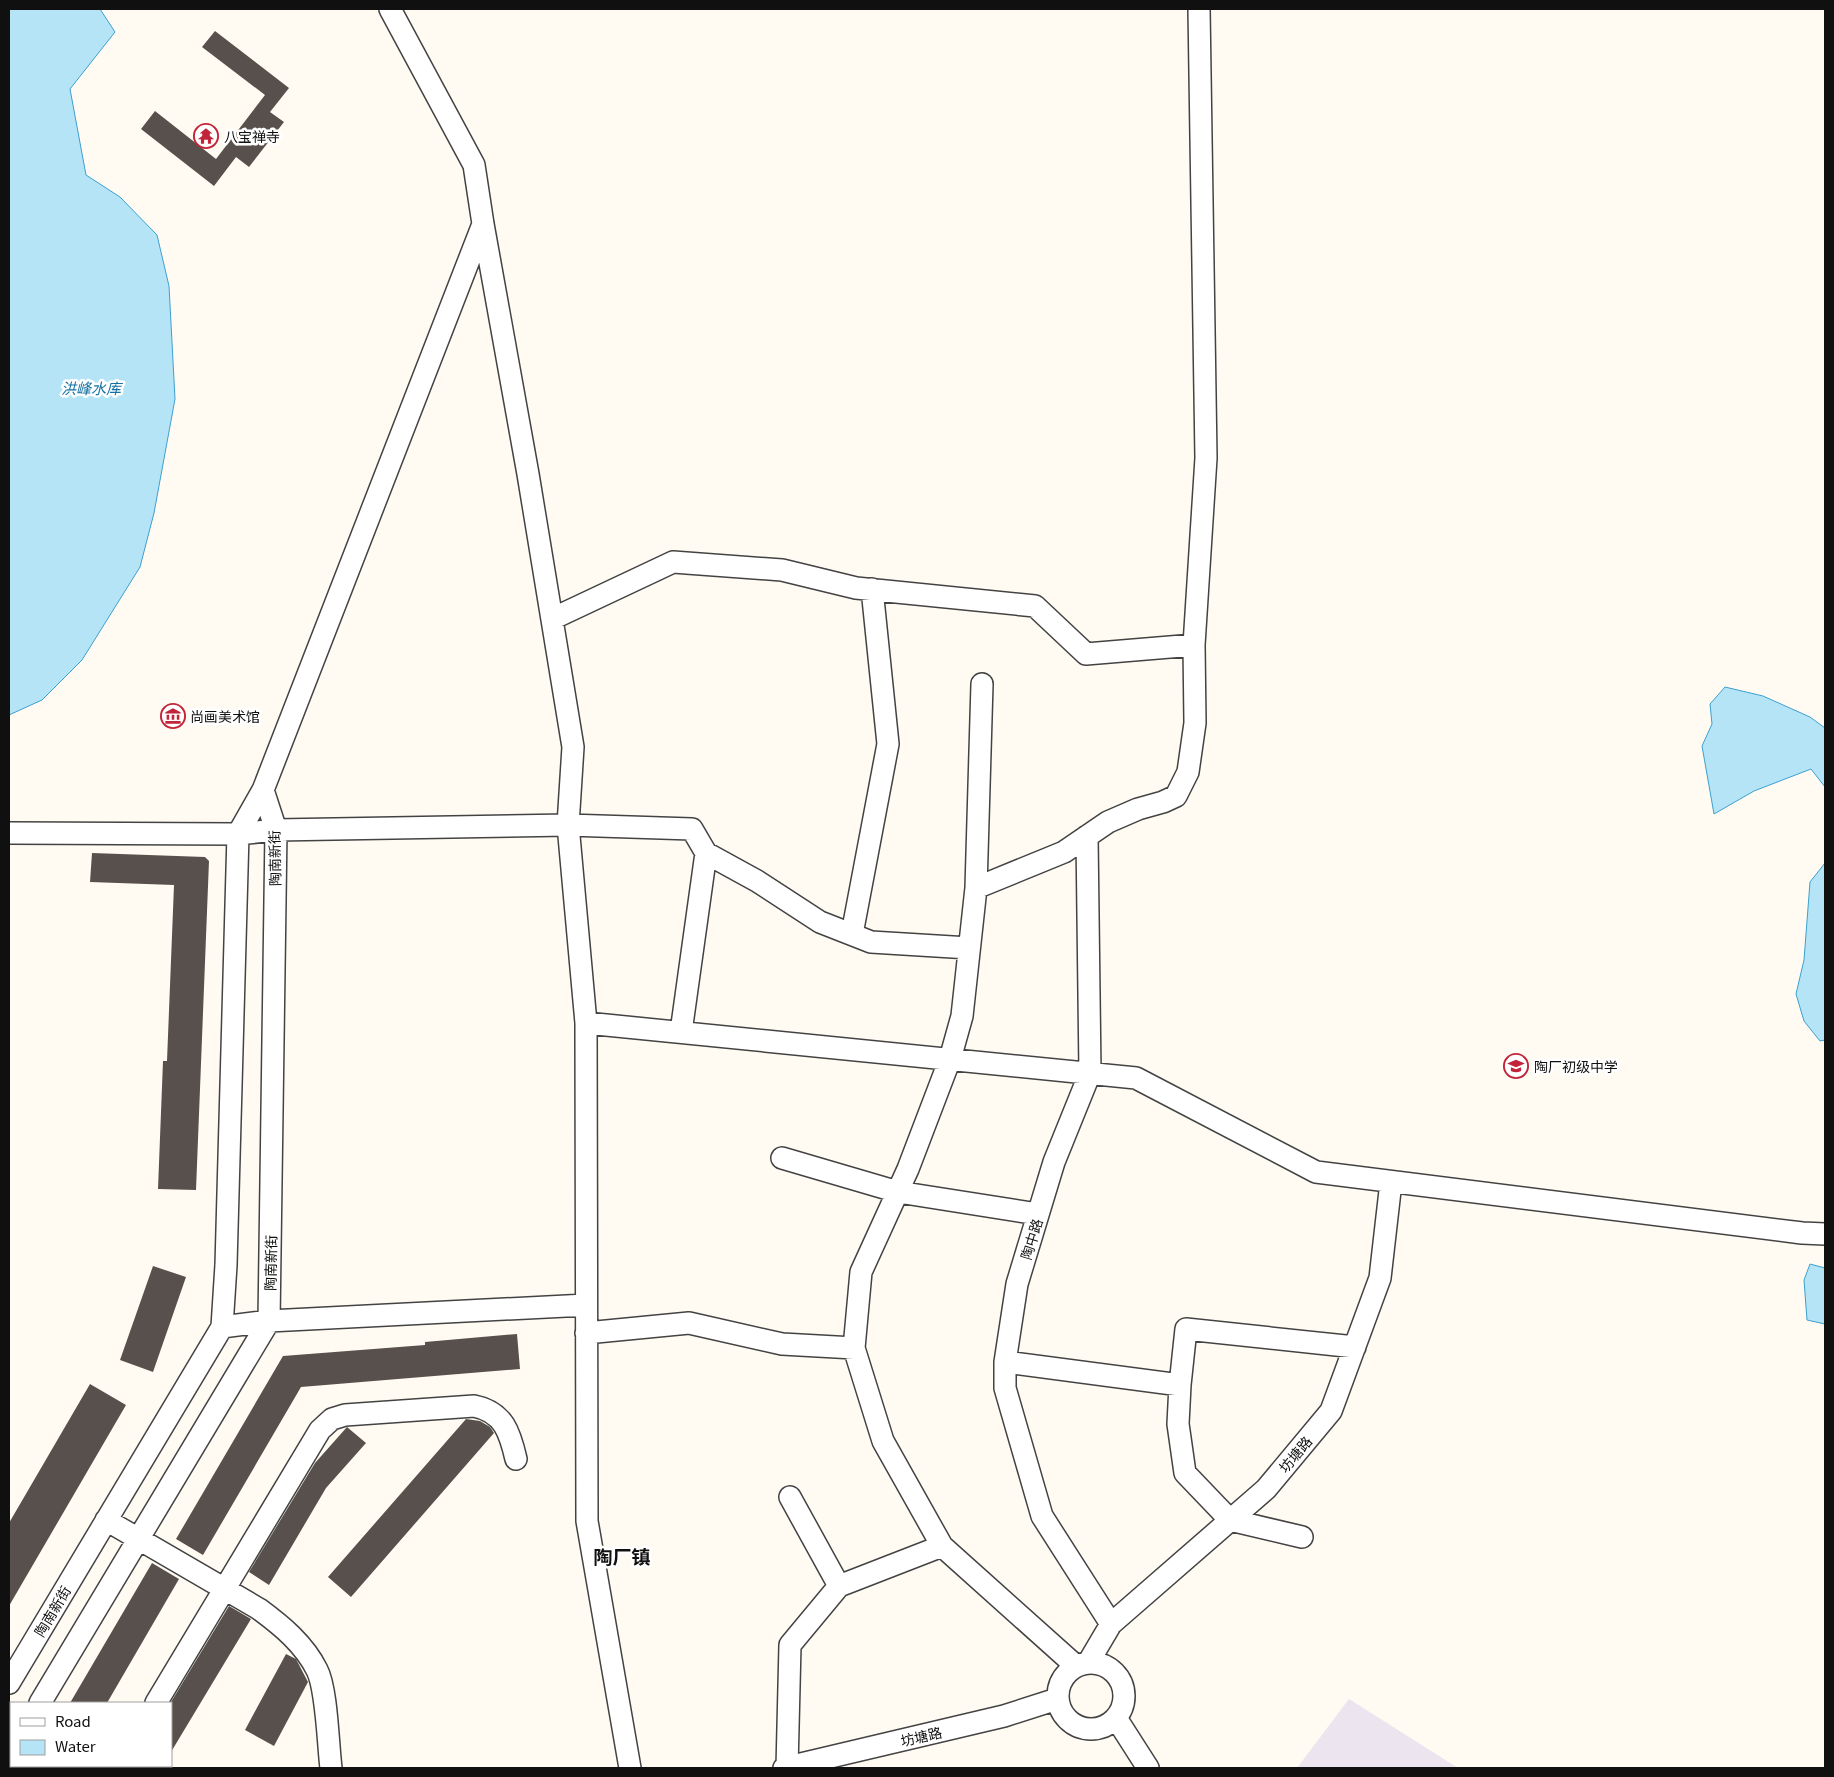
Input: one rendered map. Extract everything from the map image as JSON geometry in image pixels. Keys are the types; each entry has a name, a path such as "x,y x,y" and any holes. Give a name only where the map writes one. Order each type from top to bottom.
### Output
{"street":[{"path":"390,9 474,165 573,747 568,825 586,1023 587,1521 630,1768"},
{"path":"976,888 1064,852 1108,822 1176,796 1188,772 1195,723 1194,645 1206,458 1200,9"},
{"path":"263,790 483,224"},
{"path":"552,619 673,562 782,570 856,588 1035,606 1086,654 1194,645"},
{"path":"852,934 888,744 872,590"},
{"path":"982,684 976,888 962,1016 950,1059 898,1192 861,1272 854,1348 883,1441 942,1546 1082,1664"},
{"name":"陶南新街","path":"41,1702 269,1321 276,830 263,790"},
{"name":"陶南新街","path":"10,1678 222,1327 226,1255 238,834 263,790"},
{"path":"9,833 238,834 276,830 568,825 692,829 706,853 757,881 820,922 871,942 969,948"},
{"name":"陶中路","path":"1087,836 1090,1073 1054,1162 1017,1284 1005,1362 1005,1388 1042,1516 1111,1624"},
{"path":"681,1032 706,853"},
{"path":"586,1023 1136,1078 1316,1172 1802,1233 1825,1234"},
{"path":"782,1158 898,1192 1038,1214"},
{"name":"坊塘路","path":"1082,1664 1111,1624 1266,1489 1331,1410 1380,1278 1391,1182"},
{"path":"222,1327 269,1321 586,1305"},
{"path":"586,1334 689,1323 782,1344 854,1348"},
{"path":"1302,1537 1230,1520 1185,1473 1178,1424 1186,1329 1355,1347"},
{"path":"1005,1362 1180,1385"},
{"path":"157,1702 320,1430 332,1419 345,1414 474,1406 484,1408 494,1414 505,1426 511,1436 516,1459"},
{"path":"790,1497 839,1586"},
{"path":"106,1520 260,1610 280,1624 302,1646 318,1671 323,1693 331,1768"},
{"path":"786,1768 790,1645 839,1586 942,1546"},
{"path":"1082,1664 1101,1664 1113,1671 1121,1681 1124,1694 1123,1707 1116,1718 1106,1726 1093,1730 1080,1728 1068,1722 1060,1711 1057,1699 1059,1685 1065,1674 1082,1664"},
{"name":"坊塘路","path":"786,1768 1004,1716 1057,1699"},
{"path":"1116,1718 1148,1768"}],"shaded area":[{"path":"1349,1699 1458,1768 1297,1768"}],"water":[{"name":"洪峰水库","path":"9,9 100,9 115,32 70,89 86,175 120,197 157,235 169,286 175,399 154,513 140,567 82,660 42,700 9,715"},
{"path":"1725,687 1763,696 1810,717 1825,728 1825,787 1811,769 1754,791 1714,814 1702,746 1712,724 1710,704"},
{"path":"1825,863 1825,1040 1820,1041 1804,1021 1796,994 1804,960 1810,882"},
{"path":"1810,1264 1825,1268 1825,1324 1807,1320 1804,1280"}],"building":[{"path":"215,31 289,88 270,112 284,122 249,167 236,157 214,186 141,129 155,111 216,159 265,95 202,47"},
{"path":"92,853 205,857 209,861 196,1190 158,1189 163,1061 167,1061 174,885 90,882"},
{"path":"153,1266 186,1277 153,1372 120,1360"},
{"path":"517,1334 520,1369 301,1387 203,1555 176,1539 283,1356 425,1345 425,1342"},
{"path":"90,1384 126,1405 9,1606 9,1523"},
{"path":"466,1419 480,1421 490,1427 494,1433 351,1597 328,1577"},
{"path":"347,1427 366,1443 326,1488 269,1585 249,1572 315,1463"},
{"path":"152,1563 179,1579 108,1702 71,1702"},
{"path":"229,1606 251,1619 172,1750 171,1702"},
{"path":"286,1654 296,1659 308,1682 274,1746 245,1730"}],"place":[{"name":"八宝禅寺","path":"206,136"},
{"name":"尚画美术馆","path":"173,716"},
{"name":"陶厂初级中学","path":"1516,1066"}],"district":[{"name":"陶厂镇","path":"622,1555"}]}
